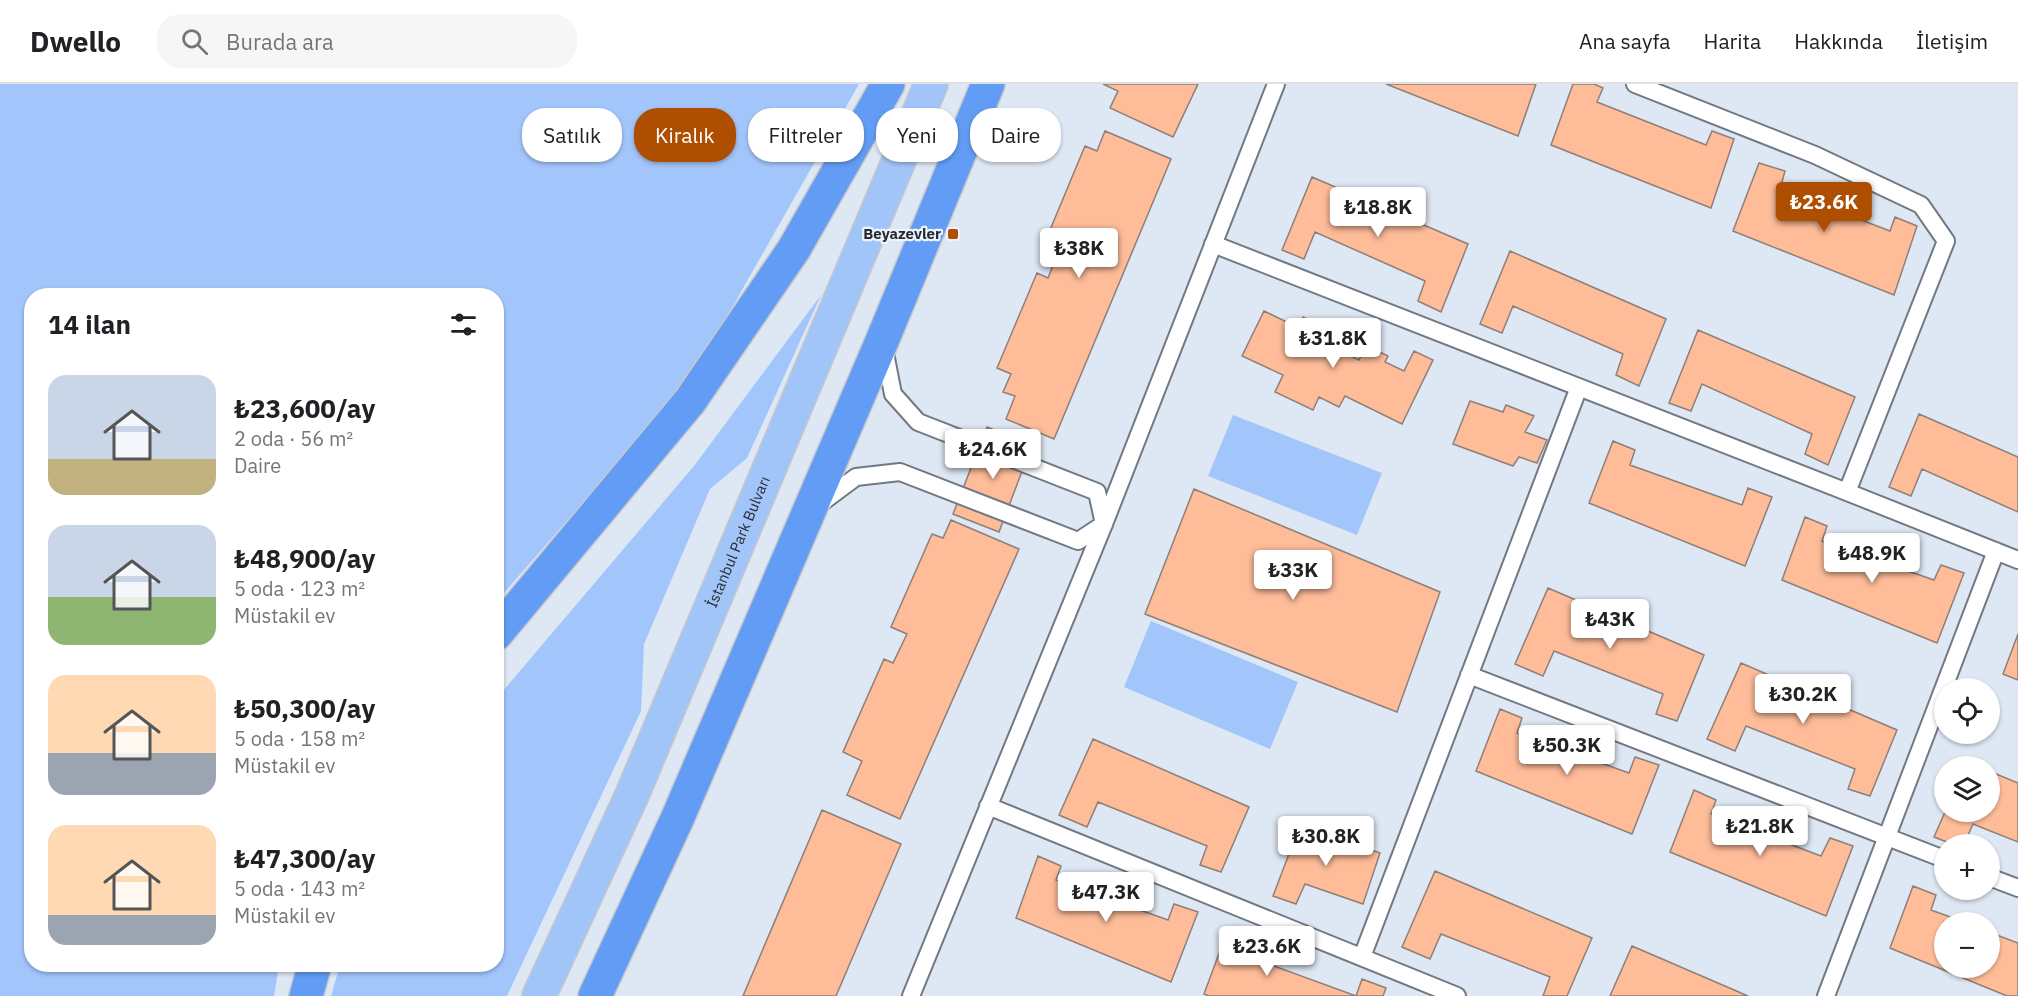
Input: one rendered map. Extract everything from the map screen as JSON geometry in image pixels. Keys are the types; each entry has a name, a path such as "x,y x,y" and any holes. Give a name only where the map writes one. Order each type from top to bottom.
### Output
{"highway":[{"path":"504,624 690,401 794,249 888,84"},
{"path":"595,992 678,817 882,341 988,84"},
{"path":"306,996 313,972"}],"main road":[{"name":"İstanbul Park Bulvarı","path":"539,996 632,795 931,84"}],"lane":[{"path":"911,996 1104,525 1276,84"},
{"path":"1635,84 1815,155 1921,206 1946,241 1847,492"},
{"path":"1213,244 2018,560"},
{"path":"882,341 893,394 918,422 1097,492 1104,525"},
{"path":"1362,957 1579,387"},
{"path":"809,512 856,477 900,472 1078,541 1104,525"},
{"path":"1826,996 1996,551"},
{"path":"1469,675 1934,856"},
{"path":"988,806 1457,996"},
{"path":"2000,881 2018,888"}],"shaded area":[{"path":"0,84 859,84 845,108 748,108 748,162 815,162 713,341 671,401 504,593 504,288 24,288 24,972 278,972 274,996 0,996"},
{"path":"821,295 747,458 710,489 644,644 641,711 507,996 331,996 338,972 504,972 504,690 694,466"},
{"path":"1233,415 1382,473 1357,535 1208,476"},
{"path":"1151,621 1298,682 1270,749 1124,687"}],"building":[{"path":"1103,84 1198,84 1173,137 1110,108 1118,91"},
{"path":"1386,84 1536,84 1518,136"},
{"path":"1573,84 1594,84 1603,88 1597,102 1706,145 1712,131 1734,139 1711,208 1551,145"},
{"path":"1105,131 1171,159 1054,439 1006,419 1015,396 1003,392 1011,374 997,368 1037,273 1048,278 1060,248 1045,242 1085,146 1097,151"},
{"path":"1759,163 1785,171 1780,189 1890,231 1895,217 1917,226 1894,295 1733,231"},
{"path":"1312,177 1468,244 1441,312 1418,301 1425,281 1315,232 1304,259 1282,250"},
{"path":"1510,251 1666,319 1639,386 1616,375 1623,354 1513,306 1502,333 1480,324"},
{"path":"1264,311 1297,327 1303,317 1326,328 1320,341 1359,360 1366,345 1388,356 1385,362 1404,371 1414,351 1433,360 1402,424 1345,396 1339,407 1319,397 1313,410 1275,392 1283,375 1242,356"},
{"path":"1698,330 1855,397 1828,465 1805,454 1812,434 1702,384 1691,411 1669,403"},
{"path":"1470,401 1503,412 1506,405 1534,416 1525,432 1547,440 1537,463 1519,457 1513,466 1453,444"},
{"path":"1919,414 2018,457 2018,512 1922,469 1911,496 1889,487"},
{"path":"987,427 1032,445 999,532 953,514"},
{"path":"1613,441 1635,450 1630,465 1742,505 1748,488 1772,497 1745,566 1589,503"},
{"path":"1194,489 1440,592 1397,712 1145,614"},
{"path":"1805,517 1827,526 1822,541 1934,580 1941,565 1964,573 1937,643 1782,580"},
{"path":"951,520 1019,549 900,819 847,795 862,761 843,752 884,659 893,663 907,634 891,627 932,534 943,538"},
{"path":"1548,588 1704,655 1677,721 1656,714 1663,694 1554,651 1543,676 1515,664"},
{"path":"2018,634 2018,680 2003,674"},
{"path":"1741,663 1897,730 1870,796 1848,789 1855,769 1746,726 1735,751 1707,739"},
{"path":"1500,709 1522,718 1517,733 1629,773 1635,757 1659,765 1632,834 1476,771"},
{"path":"1093,739 1249,807 1221,872 1200,865 1207,846 1098,802 1087,827 1059,815"},
{"path":"2000,776 2018,783 2018,842 1973,824 1968,834 1935,834 1941,822 2000,822"},
{"path":"1694,790 1716,800 1711,814 1821,856 1830,838 1853,846 1826,916 1670,852"},
{"path":"822,810 901,844 836,996 743,996"},
{"path":"1300,825 1380,853 1363,904 1305,884 1296,904 1273,896"},
{"path":"1038,856 1061,866 1056,880 1168,920 1174,904 1198,912 1171,982 1016,918"},
{"path":"1435,871 1592,938 1567,996 1543,996 1550,977 1441,934 1430,959 1402,947"},
{"path":"1913,886 1934,894 1931,910 1936,912 1934,912 1934,966 1890,948"},
{"path":"1227,932 1249,941 1244,955 1356,996 1209,996 1204,994"},
{"path":"2000,936 2018,943 2018,996 2007,996 1963,978 2000,978"},
{"path":"1632,946 1748,996 1610,996"},
{"path":"1362,979 1386,988 1383,996 1356,996"}],"place":[{"name":"Beyazevler","path":"953,234"}]}
